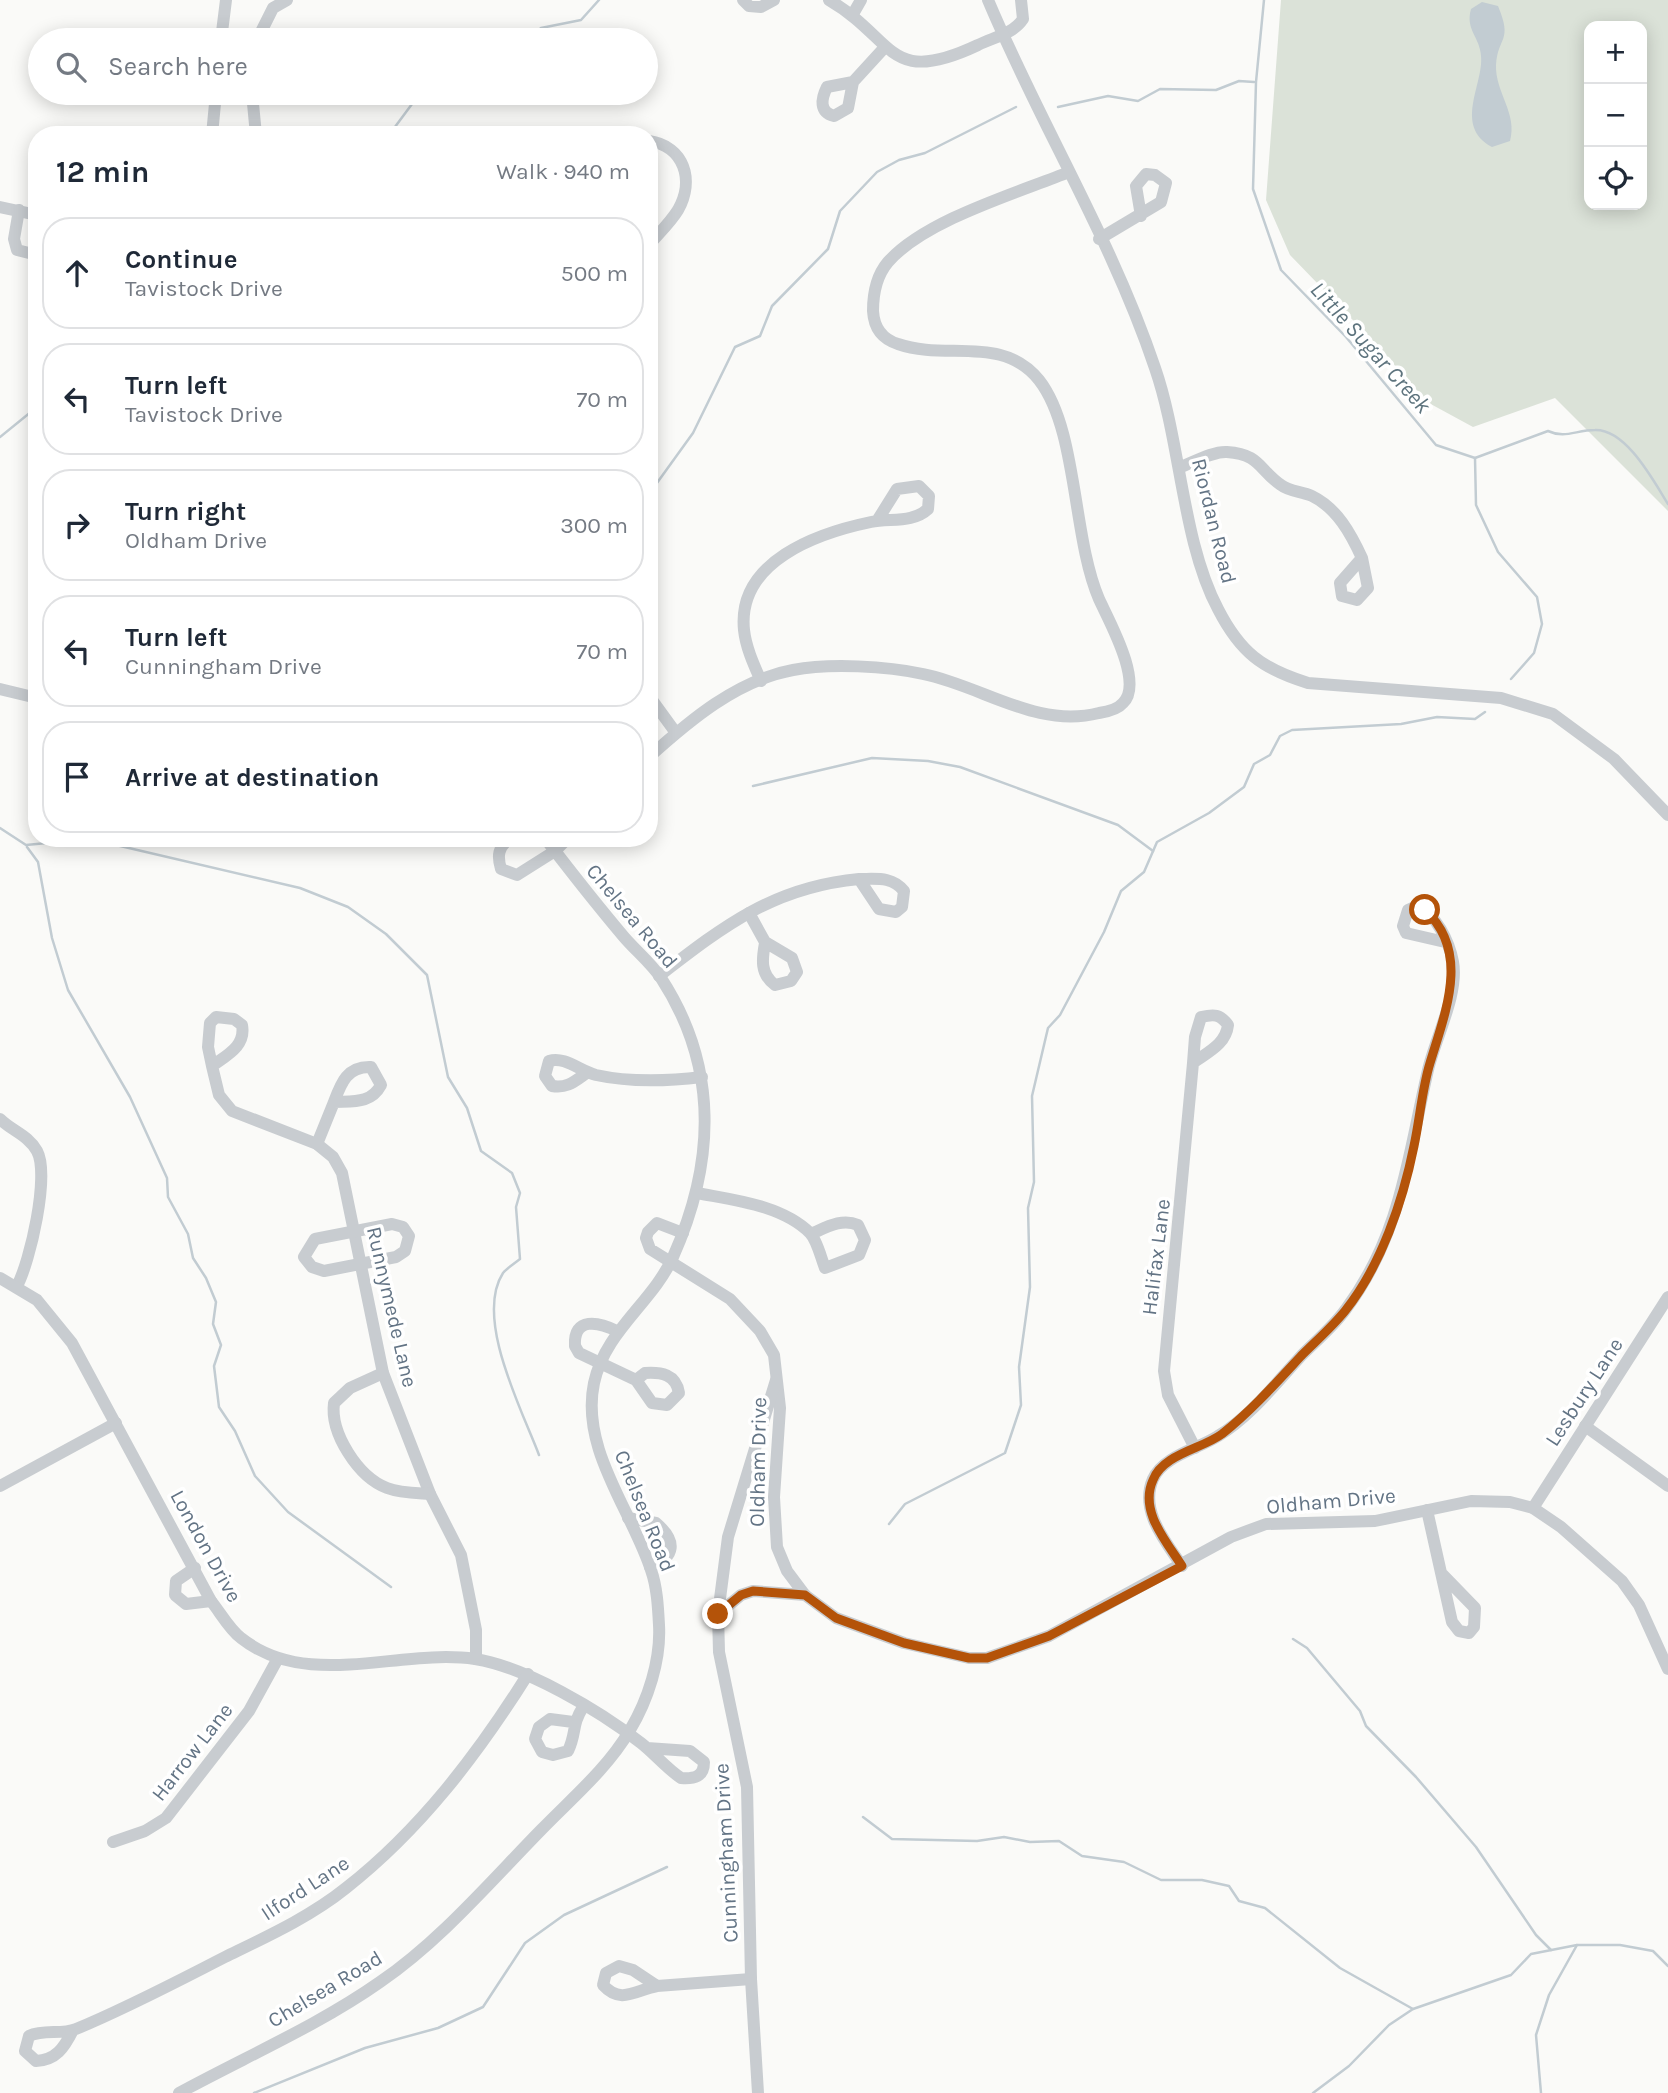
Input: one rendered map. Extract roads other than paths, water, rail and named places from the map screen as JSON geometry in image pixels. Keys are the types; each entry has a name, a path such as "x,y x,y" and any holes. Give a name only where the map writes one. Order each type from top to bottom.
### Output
{"street":[{"path":"222,28 226,0"},
{"path":"263,28 273,8 287,0"},
{"path":"743,0 749,6 761,7 774,0"},
{"path":"829,0 853,14 884,47 900,59 921,63 956,56 1016,29 1023,19 1021,0"},
{"path":"853,14 861,0"},
{"name":"Riordan Road","path":"988,0 1100,239 1155,367 1181,467 1201,567 1217,607 1252,658 1281,675 1308,683 1501,698 1553,714 1614,759 1668,815"},
{"path":"853,82 884,47"},
{"path":"213,126 215,105"},
{"path":"253,105 255,126"},
{"path":"658,144 671,148 681,157 684,184 678,209 658,234"},
{"path":"658,749 717,702 790,670 821,667 904,671 934,676 1036,713 1086,717 1124,703 1129,691 1128,664 1091,579 1064,439 1042,384 1015,359 993,351 929,349 895,344 883,337 873,320 877,283 886,264 903,248 931,230 1069,172"},
{"path":"0,207 28,212"},
{"path":"19,210 14,244 17,250 28,253"},
{"path":"1100,239 1142,216"},
{"path":"1181,467 1223,452 1247,454 1261,463 1280,485 1311,496 1327,507 1349,529 1362,558"},
{"path":"761,681 743,626 747,602 762,574 783,554 806,542 877,521"},
{"path":"0,690 28,696"},
{"path":"658,709 676,733"},
{"path":"501,847 497,857 501,870 517,875 559,847"},
{"name":"Chelsea Road","path":"179,2093 346,2003 380,1982 424,1948 597,1775 628,1734 644,1704 656,1661 660,1632 650,1567 600,1451 594,1426 594,1384 617,1331 671,1262 683,1233 697,1193 706,1117 702,1077 697,1052 685,1020 659,976 552,847"},
{"path":"659,976 709,937 783,894 859,879"},
{"path":"749,913 765,942"},
{"path":"1182,1566 1154,1524 1149,1495 1153,1478 1167,1463 1220,1436 1251,1409 1346,1310 1376,1260 1404,1188 1428,1068 1451,988 1453,962 1445,942"},
{"name":"Halifax Lane","path":"1194,1063 1164,1371 1168,1395 1195,1448"},
{"name":"Runnymede Lane","path":"212,1066 219,1095 232,1111 317,1143 333,1157 342,1173 383,1373 430,1494 461,1555 476,1630 476,1659"},
{"path":"588,1072 676,1080 702,1077"},
{"path":"317,1143 334,1102"},
{"path":"2,1123 28,1138 39,1155 34,1241 27,1267 17,1286"},
{"path":"697,1193 753,1204 811,1234 825,1268 859,1255 865,1240 858,1225 851,1223 830,1225 811,1234"},
{"name":"Oldham Drive","path":"683,1233 657,1223 648,1231 646,1238 650,1248 698,1276 730,1299 760,1331 774,1355 780,1408 774,1497 777,1546 787,1571 805,1595 836,1618 904,1643 969,1658 987,1658 1049,1636 1231,1537 1266,1524 1376,1521 1471,1501 1510,1502 1533,1508 1591,1551 1622,1581 1639,1605 1668,1669"},
{"path":"392,1224 403,1227 409,1236 405,1251 397,1257 360,1265 324,1271 312,1267 304,1257 315,1239 354,1232 392,1224"},
{"name":"London Drive","path":"0,1278 17,1286 54,1317 117,1423 211,1601 240,1637 277,1660 306,1665 420,1658 476,1659 528,1674 647,1748"},
{"name":"Lesbury Lane","path":"1533,1508 1668,1297"},
{"path":"617,1331 591,1321 578,1330 575,1346 579,1353 636,1380"},
{"path":"383,1373 350,1388 334,1403 334,1424 351,1457 385,1488 430,1494"},
{"name":"Cunningham Drive","path":"758,2093 751,1979 747,1787 719,1652 718,1614 728,1536 778,1373"},
{"path":"0,1486 117,1423"},
{"path":"1585,1426 1668,1486"},
{"path":"1427,1510 1441,1573"},
{"path":"628,1518 656,1523 670,1542 671,1553 666,1561 650,1567"},
{"path":"195,1568 176,1581 175,1595 186,1604 211,1601"},
{"path":"718,1614 741,1595 753,1591 805,1595"},
{"name":"Harrow Lane","path":"113,1842 145,1831 166,1818 249,1711 277,1660"},
{"name":"Ilford Lane","path":"73,2030 278,1930 344,1890 397,1844 436,1802 474,1754 528,1674"},
{"path":"573,1722 583,1707"},
{"path":"657,1986 751,1979"}],"waterway":[{"path":"541,28 581,20 599,0"},
{"name":"Little Sugar Creek","path":"1264,0 1256,82 1253,189 1281,270 1346,337 1436,445 1475,458 1548,431 1560,434 1588,430 1606,432 1617,438 1638,458 1668,504"},
{"path":"1058,107 1108,96 1138,101 1160,89 1216,90 1239,81 1254,82"},
{"path":"396,126 411,105"},
{"path":"658,482 693,433 735,347 760,336 772,306 828,249 840,211 877,172 899,160 925,153 1016,107"},
{"path":"0,437 28,414"},
{"path":"1475,458 1476,505 1498,552 1537,597 1542,624 1534,653 1511,679"},
{"path":"889,1524 905,1504 1005,1453 1021,1405 1019,1367 1030,1287 1028,1208 1034,1182 1032,1096 1048,1028 1060,1015 1104,932 1121,891 1144,872 1157,842 1209,813 1244,787 1254,764 1270,755 1280,736 1292,730 1401,724 1437,717 1475,719 1485,712"},
{"path":"753,786 872,758 928,761 960,767 1118,825 1153,851"},
{"path":"0,828 28,845"},
{"path":"27,847 38,862 52,938 68,990 130,1097 167,1178 168,1197 188,1234 193,1258 206,1278 216,1302 213,1324 221,1345 214,1366 219,1407 235,1431 255,1476 288,1512 391,1587"},
{"path":"125,847 300,888 348,907 386,934 427,975 448,1077 467,1108 481,1151 512,1173 520,1193 516,1207 520,1259 503,1273 496,1292 494,1314 497,1338 512,1390 539,1455"},
{"path":"1293,1639 1307,1648 1360,1711 1366,1726 1416,1777 1476,1847 1536,1935 1551,1950"},
{"path":"863,1817 892,1839 977,1841 1004,1837 1030,1842 1059,1841 1082,1856 1124,1862 1161,1880 1202,1880 1229,1886 1239,1901 1265,1908 1340,1968 1413,2009"},
{"path":"254,2093 365,2048 438,2028 483,2007 525,1943 564,1915 667,1867"},
{"path":"1313,2093 1349,2066 1389,2025 1413,2009 1511,1975 1531,1954 1577,1945 1620,1945 1653,1951 1668,1966"},
{"path":"1541,2093 1536,2035 1549,1995 1577,1945"}]}
